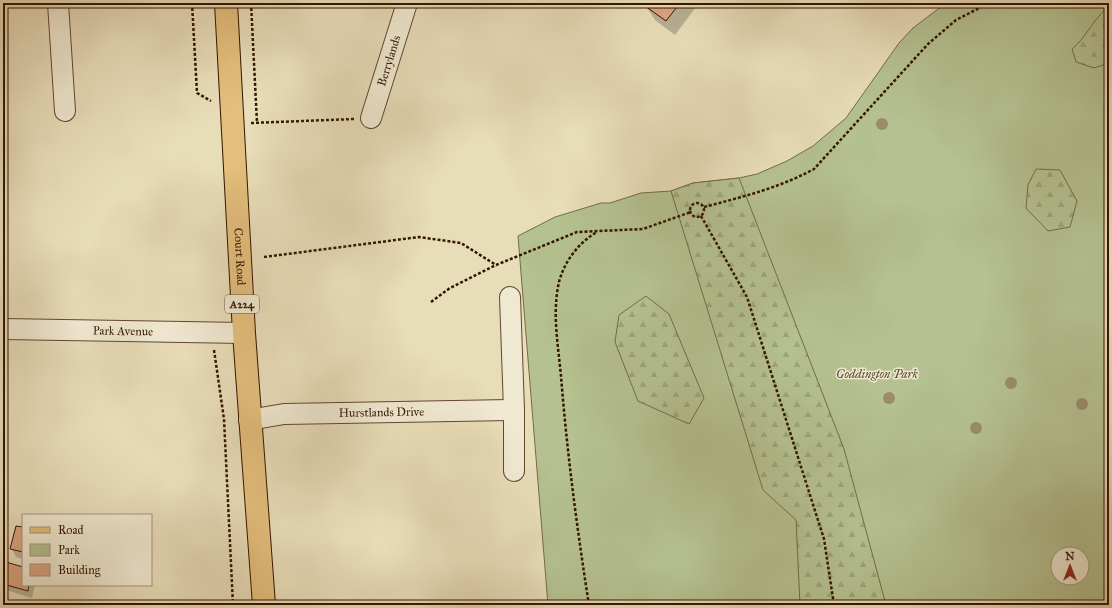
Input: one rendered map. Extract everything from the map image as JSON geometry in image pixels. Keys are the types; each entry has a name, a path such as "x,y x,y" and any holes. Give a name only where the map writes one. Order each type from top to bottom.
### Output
{"main road":[{"name":"Court Road","path":"226,3 249,420 264,605"}],"street":[{"path":"58,3 65,111"},
{"name":"Berrylands","path":"370,118 407,3"},
{"path":"510,297 514,410 514,471"},
{"name":"Park Avenue","path":"3,329 213,334 244,333"},
{"name":"Hurstlands Drive","path":"249,420 284,414 514,410"}],"path":[{"path":"192,3 196,93 217,104"},
{"path":"251,3 257,123"},
{"path":"704,207 768,189 791,181 814,169 928,44 956,20 989,3"},
{"path":"233,124 370,118"},
{"path":"691,212 691,208 696,203 699,203 704,207"},
{"path":"701,216 703,214 704,207"},
{"path":"691,212 694,216 701,216"},
{"path":"431,302 450,288 496,265 577,232 643,228 691,212"},
{"path":"701,216 747,297 824,539 834,605"},
{"path":"589,605 565,430 555,323 559,281 571,256 586,238 599,231"},
{"path":"264,257 419,238 461,243 496,265"}],"green space":[{"name":"Goddington Park","path":"946,3 1109,3 1109,605 548,605 518,236 555,217 601,203 610,203 641,193 671,191 693,183 739,178 757,174 787,161 813,146 846,118 899,43 913,28"},
{"path":"1109,7 1109,63 1094,68 1076,62 1072,49 1082,39 1103,11"},
{"path":"1036,169 1060,170 1077,201 1070,227 1048,231 1026,208 1028,185"},
{"path":"739,178 844,449 886,605 800,605 796,520 763,490 671,191 693,183"},
{"path":"646,296 669,314 704,398 689,424 638,401 615,342 619,315"}],"building":[{"path":"647,3 680,3 666,21 645,6"},
{"path":"16,526 22,527 22,552 10,549"},
{"path":"6,562 22,567 22,586 29,586 28,591 3,584"}]}
